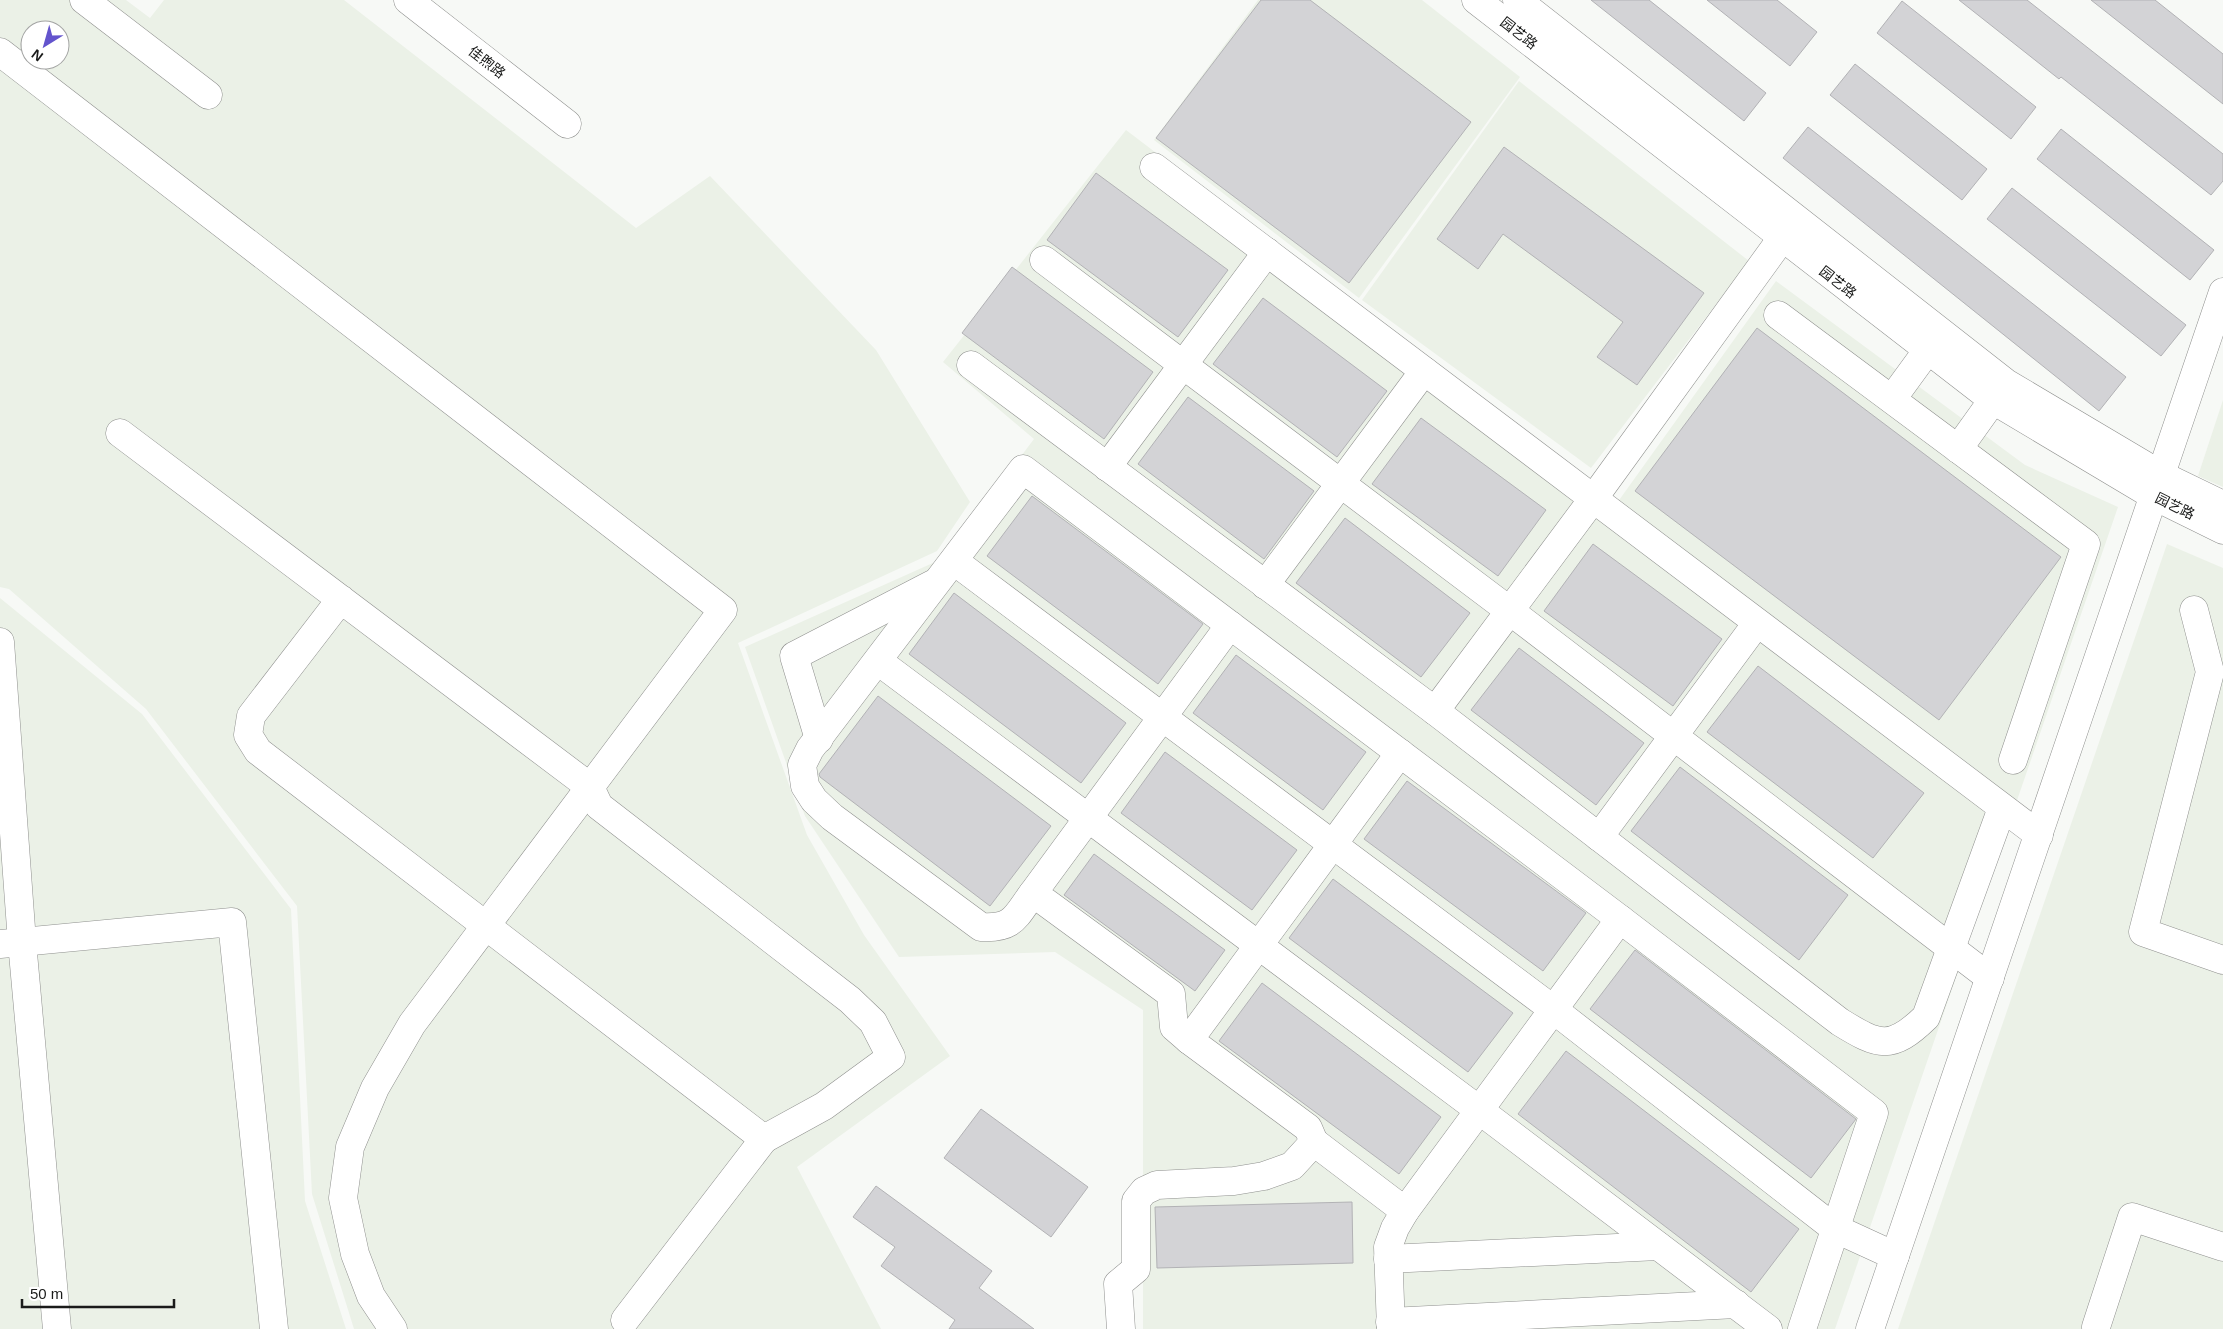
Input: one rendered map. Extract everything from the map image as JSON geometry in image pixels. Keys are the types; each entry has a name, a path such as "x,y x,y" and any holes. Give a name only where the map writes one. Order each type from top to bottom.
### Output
{"street":[{"path":"84,0 208,95"},
{"name":"佳煦路","path":"408,0 567,124"},
{"name":"园艺路","path":"1476,0 1927,351 1993,400 2158,486 2223,505"},
{"name":"园艺路","path":"1517,0 2006,383 2223,530"},
{"path":"0,52 723,610 412,1024 375,1088 350,1147 344,1198 355,1254 371,1296 393,1329"},
{"path":"1154,166 2038,835"},
{"path":"1435,711 1593,499 1782,238"},
{"path":"1108,467 1182,364 1267,252"},
{"path":"1044,260 1510,611 1990,978"},
{"path":"1870,1329 2223,292"},
{"path":"1778,315 2086,544 2013,760"},
{"path":"1892,399 1927,351"},
{"path":"971,365 1435,711 1840,1022 1866,1038 1889,1043 1910,1033 1926,1017 2002,808"},
{"path":"1266,585 1424,371"},
{"path":"1958,449 1993,400"},
{"path":"120,432 590,787 599,806 850,1000 873,1022 891,1057 824,1106 764,1139 625,1320"},
{"path":"1230,625 1012,921 998,928 981,927 832,817 814,800 805,786 802,765 819,739 1023,469 1400,753 1620,919 1874,1113 1834,1228 1802,1329"},
{"path":"946,571 1162,716 1554,1010 1834,1228 1895,1256"},
{"path":"819,739 794,656 946,571"},
{"path":"341,599 251,716 248,735 258,751 485,927 764,1139"},
{"path":"2194,610 2210,672 2142,932 2223,960"},
{"path":"1600,837 1757,622"},
{"path":"0,642 11,943 57,1329"},
{"path":"878,661 1479,1110 1768,1329"},
{"path":"1189,1040 1400,753"},
{"path":"1033,893 1171,994 1174,1028 1308,1128 1314,1142 1405,1211"},
{"path":"1620,919 1394,1228 1388,1247 1390,1325 1736,1304"},
{"path":"11,943 232,922 274,1329"},
{"path":"1121,1329 1118,1284 1136,1269 1136,1201 1144,1191 1156,1185 1234,1181 1264,1176 1292,1166 1314,1142"},
{"path":"2096,1327 2132,1216 2223,1247"},
{"path":"1388,1259 1658,1246"}],"shaded area":[{"path":"0,0 126,0 150,18 164,0 344,0 636,228 710,176 876,350 970,502 937,551 738,643 807,835 864,935 950,1056 797,1167 881,1329 354,1329 312,1194 297,906 146,709 9,589 0,587"},
{"path":"1258,0 1422,0 1520,77 1359,298 1154,140"},
{"path":"1519,81 1749,261 1591,468 1362,300"},
{"path":"1126,130 1617,503 1776,281 2025,465 2118,507 1835,1329 1143,1329 1143,1010 1055,952 899,957 805,816 745,647 944,558 1034,439 943,362"},
{"path":"2223,400 2223,487 2198,476"},
{"path":"2167,544 2223,568 2223,1329 1898,1329"},
{"path":"0,598 142,714 291,909 305,1201 346,1329 0,1329"}],"building":[{"path":"1261,0 1310,0 1471,122 1349,283 1156,138"},
{"path":"1591,0 1649,0 1766,93 1744,121"},
{"path":"1707,0 1777,0 1817,32 1790,66"},
{"path":"1959,0 2027,0 2223,154 2223,181 2211,195 2061,77 2059,79"},
{"path":"2091,0 2155,0 2223,54 2223,104"},
{"path":"1902,1 2036,107 2011,139 1877,33"},
{"path":"1855,64 1987,169 1962,200 1830,95"},
{"path":"1808,127 2126,377 2099,411 1783,158"},
{"path":"2061,129 2214,250 2190,280 2037,159"},
{"path":"1504,147 1704,293 1637,385 1597,357 1623,322 1503,234 1478,269 1437,239"},
{"path":"1096,173 1228,270 1178,337 1047,240"},
{"path":"2012,188 2186,325 2161,356 1987,219"},
{"path":"1012,267 1153,372 1104,439 962,333"},
{"path":"1263,298 1387,391 1337,457 1213,364"},
{"path":"1757,328 2061,557 1939,720 1635,491"},
{"path":"1188,397 1314,491 1264,559 1138,464"},
{"path":"1421,418 1546,510 1498,576 1372,484"},
{"path":"1032,496 1203,624 1158,684 987,556"},
{"path":"1345,518 1470,613 1421,677 1296,583"},
{"path":"1593,544 1722,639 1673,706 1544,611"},
{"path":"954,593 1126,723 1081,783 909,654"},
{"path":"1519,648 1644,743 1596,805 1471,710"},
{"path":"1236,655 1366,752 1323,810 1193,713"},
{"path":"1758,666 1924,793 1873,858 1707,732"},
{"path":"878,696 1051,826 990,906 820,777 819,774"},
{"path":"1165,752 1297,850 1252,910 1121,813"},
{"path":"1680,767 1848,895 1799,960 1631,831"},
{"path":"1407,781 1586,913 1543,971 1364,839"},
{"path":"1094,854 1225,950 1195,991 1064,895"},
{"path":"1333,879 1513,1013 1468,1072 1289,938"},
{"path":"1635,950 1856,1119 1811,1178 1590,1009"},
{"path":"1262,983 1441,1117 1399,1174 1219,1041"},
{"path":"1566,1051 1799,1229 1751,1292 1518,1114"},
{"path":"981,1109 1088,1187 1051,1237 944,1158"},
{"path":"876,1186 992,1271 979,1288 1034,1329 949,1329 955,1320 881,1266 895,1247 853,1217"},
{"path":"1352,1202 1353,1263 1157,1268 1155,1207"}]}
